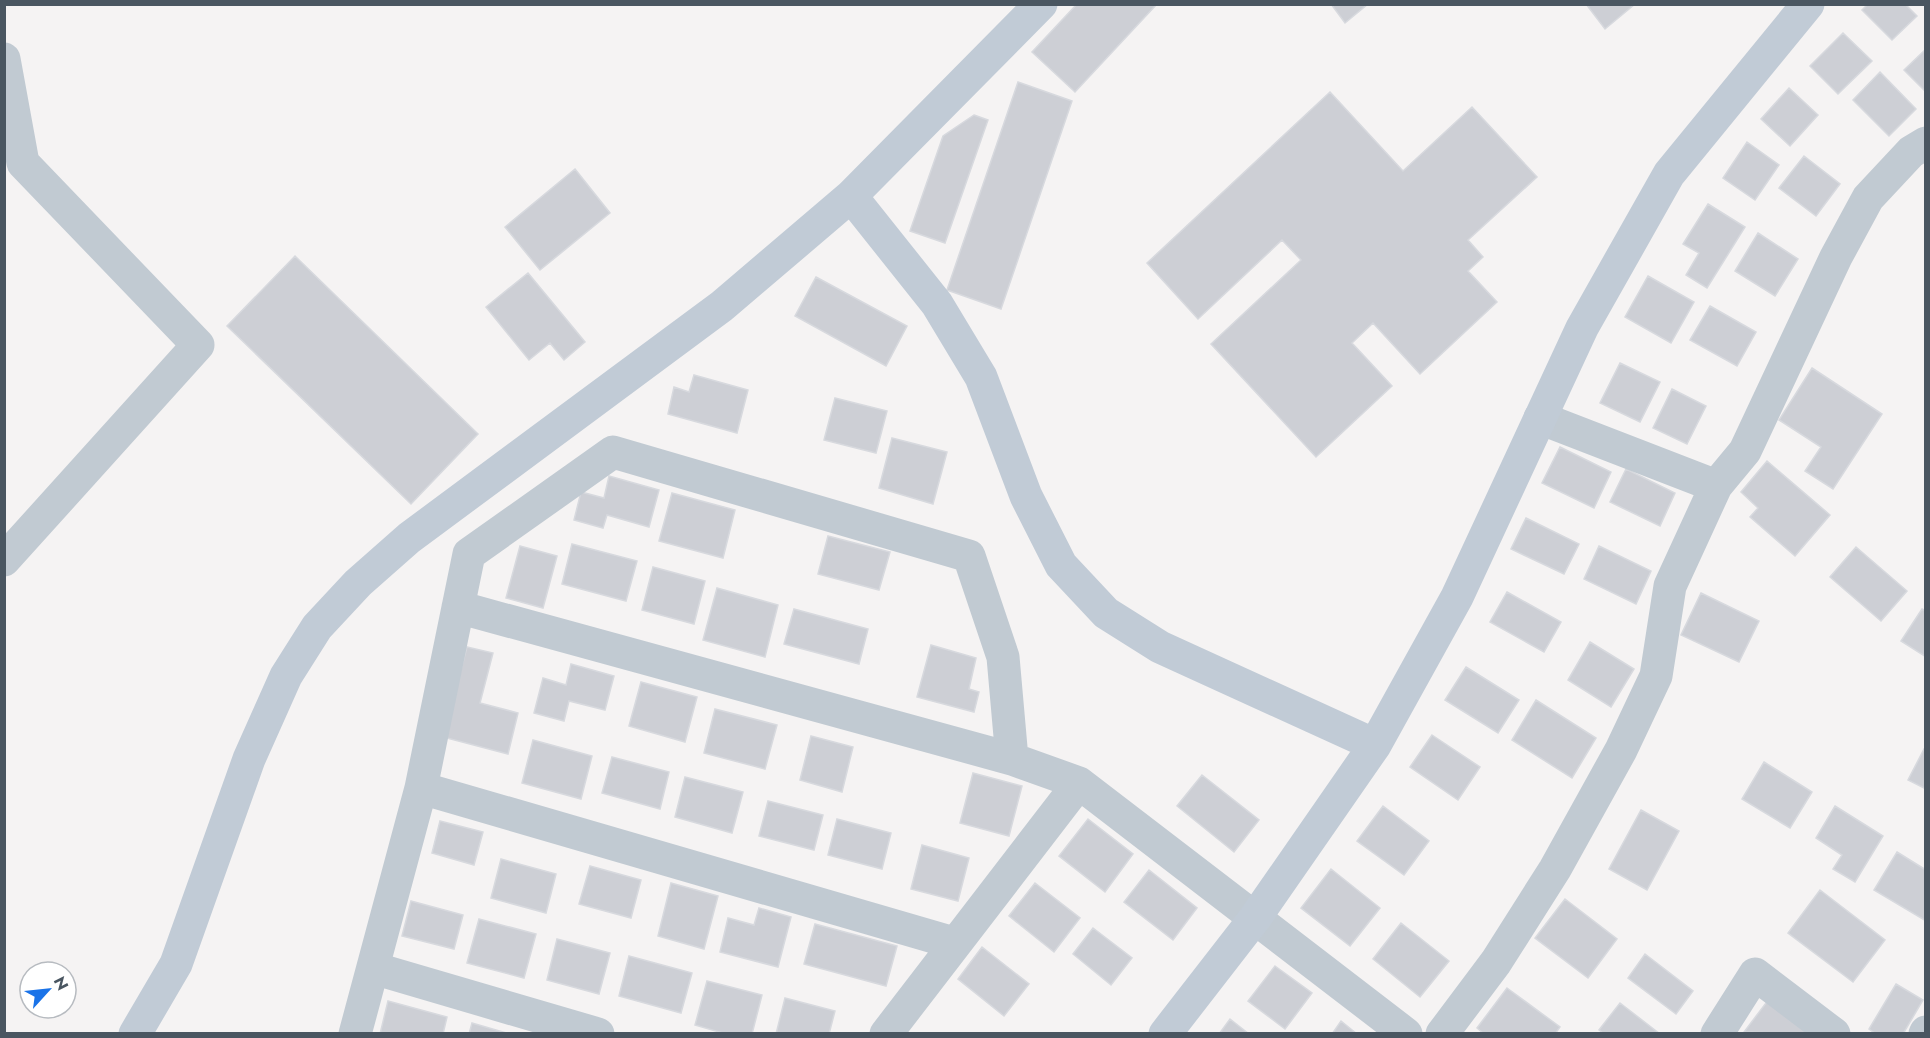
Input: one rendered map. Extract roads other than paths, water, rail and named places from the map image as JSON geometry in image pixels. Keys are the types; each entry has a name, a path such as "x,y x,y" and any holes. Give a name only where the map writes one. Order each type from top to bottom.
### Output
{"street":[{"path":"135,1034 176,964 249,759 286,676 317,627 358,583 409,538 722,306 851,196 1041,4"},
{"path":"1165,1034 1256,918 1375,745 1457,597 1582,328 1669,174 1808,4"},
{"path":"4,59 23,163 198,345 4,560"},
{"path":"1442,1034 1496,962 1554,868 1621,750 1656,676 1670,586 1716,486 1745,451 1836,257 1868,198 1911,152 1926,143"},
{"path":"851,196 937,304 981,377 1026,496 1061,564 1106,613 1160,647 1375,745"},
{"path":"1540,418 1716,486"},
{"path":"356,1034 421,788 469,554 613,452 969,556 1003,657 1012,759"},
{"path":"458,607 1012,759 1079,783 1406,1034"},
{"path":"886,1034 1079,783"},
{"path":"421,788 954,943"},
{"path":"373,968 598,1034"},
{"path":"1717,1034 1755,974 1834,1034"}]}
